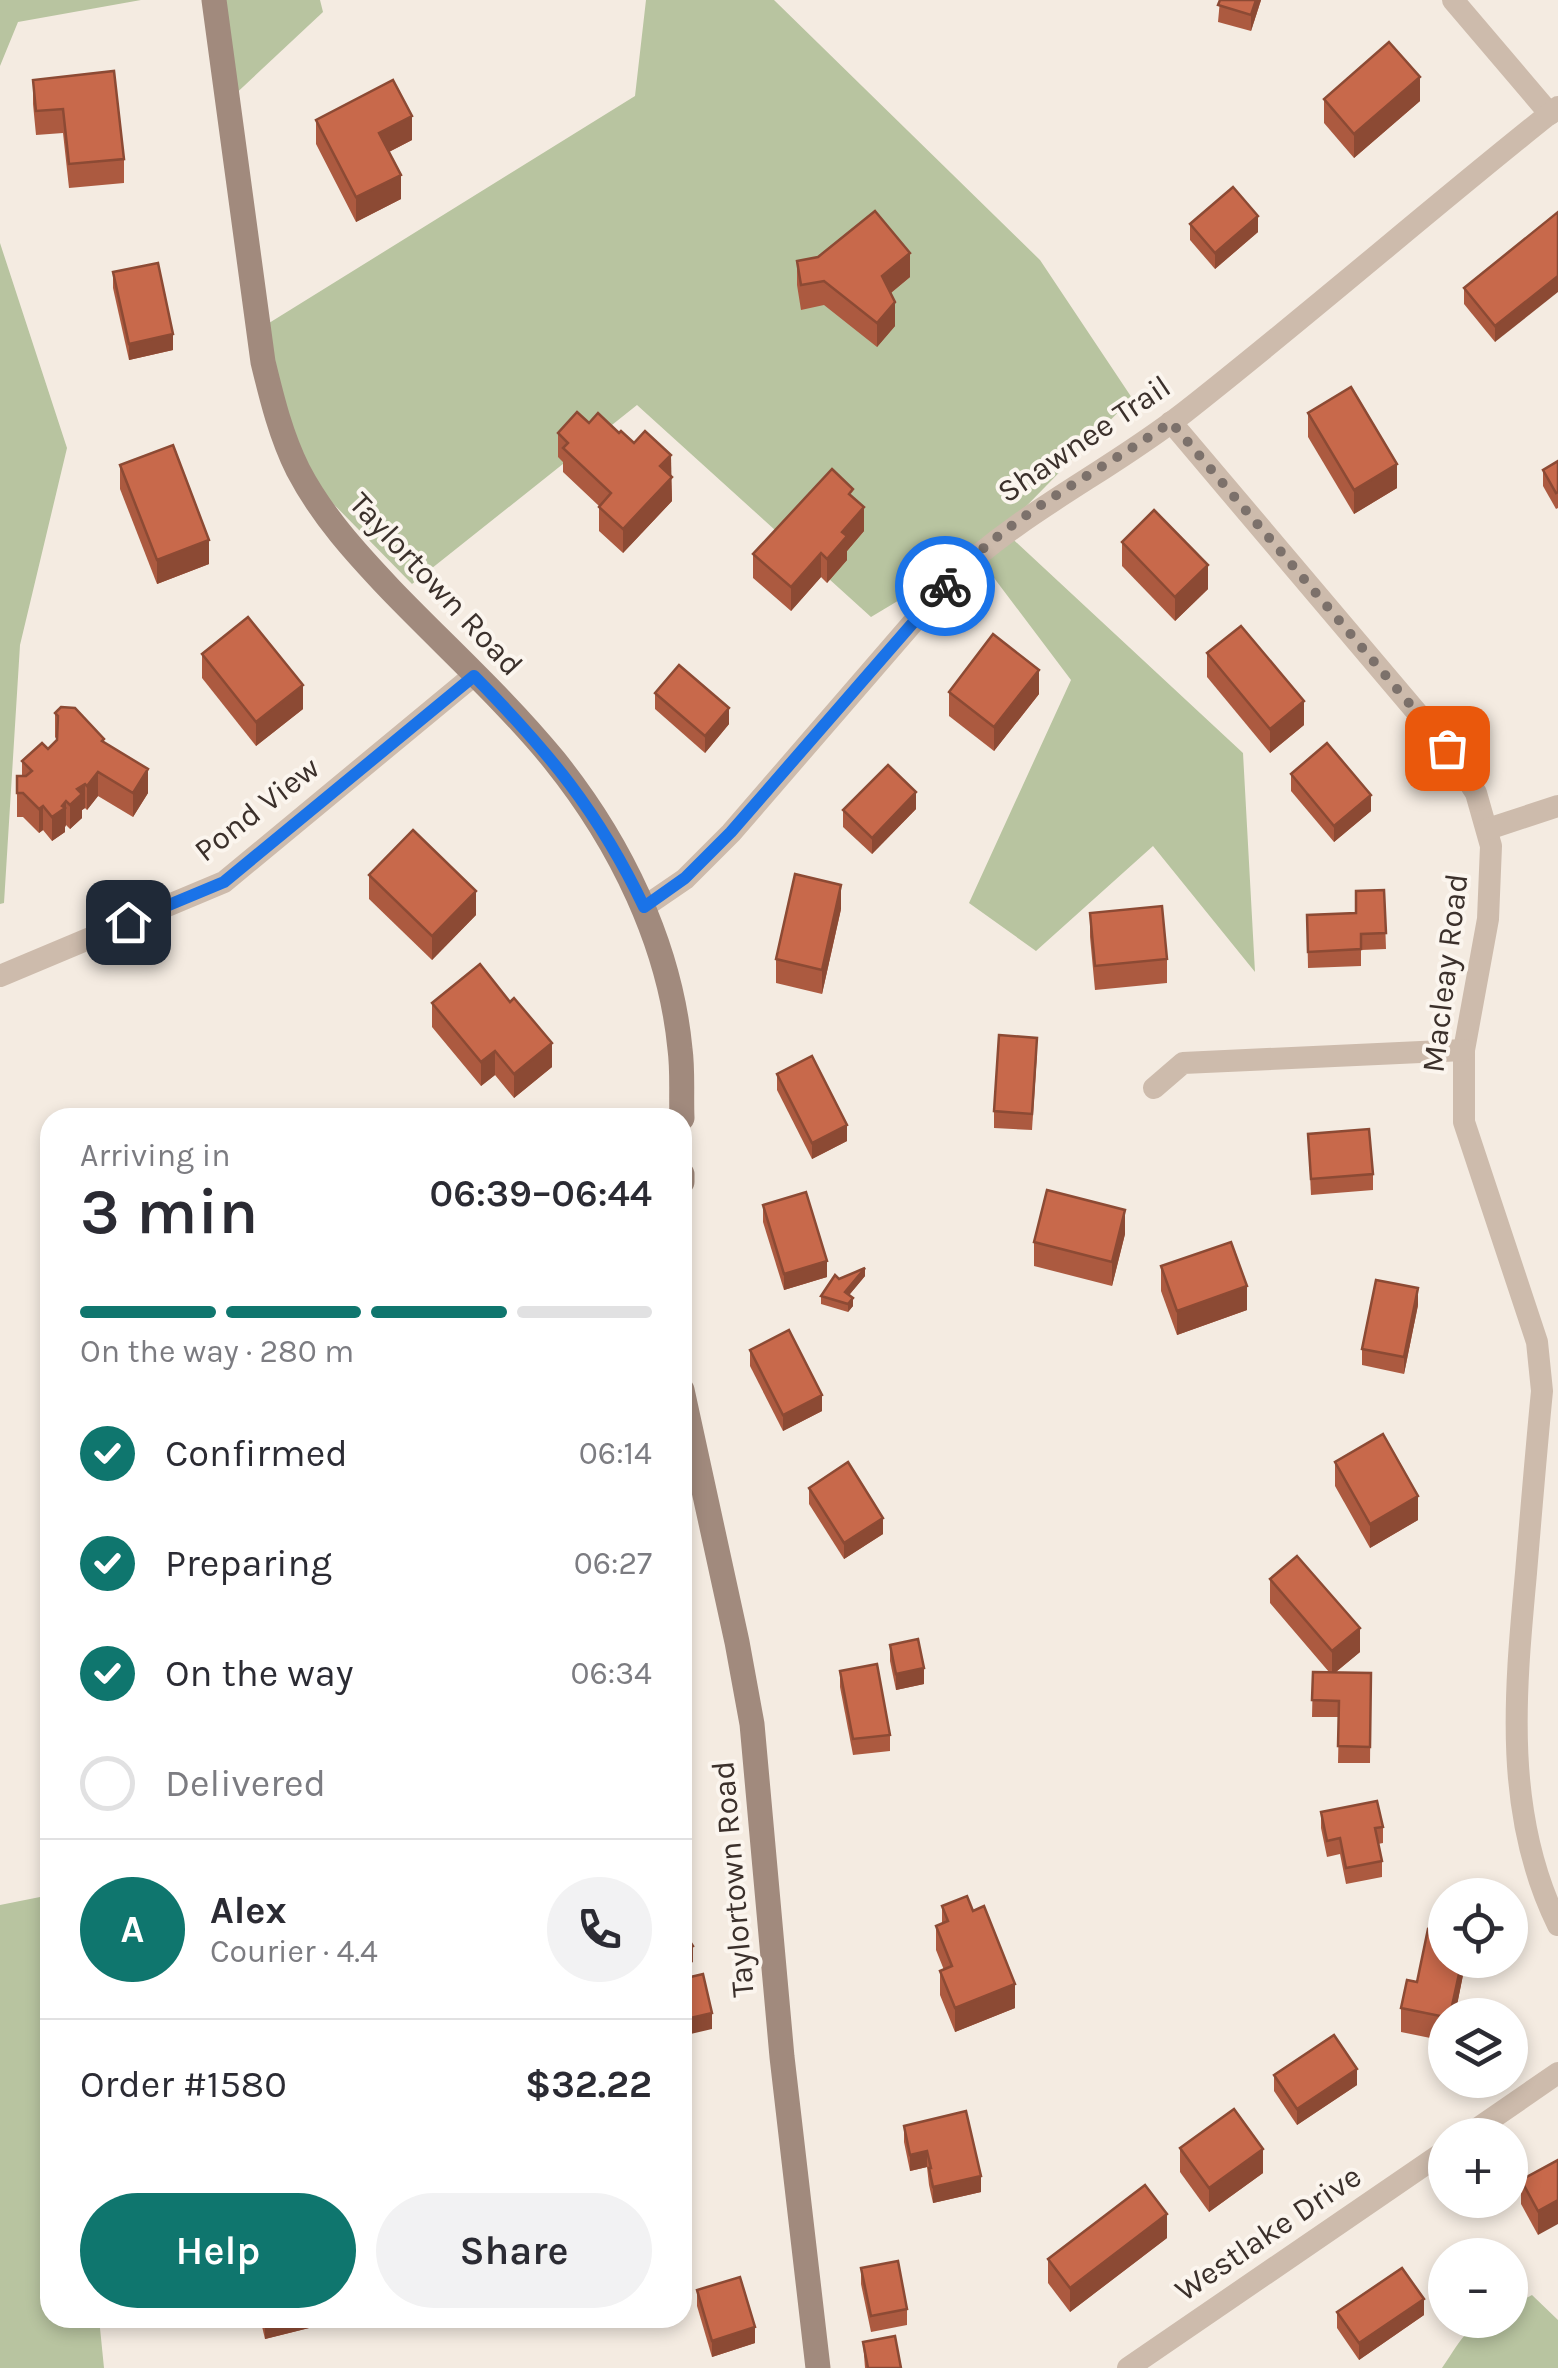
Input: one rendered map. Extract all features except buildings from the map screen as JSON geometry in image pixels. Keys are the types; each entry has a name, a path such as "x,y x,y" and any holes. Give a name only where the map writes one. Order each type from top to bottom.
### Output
{"street":[{"name":"Taylortown Road","path":"214,0 263,362 276,416 297,468 348,545 523,725 608,837 644,907 674,1013 682,1108"},
{"path":"1453,0 1554,111"},
{"name":"Shawnee Trail","path":"644,907 685,878 731,832 949,581 982,549 1171,422 1554,111"},
{"name":"Macleay Road","path":"1171,422 1447,748 1476,793 1488,829 1492,864 1488,919 1464,1050 1464,1122 1537,1342 1541,1368 1515,1697 1519,1792 1529,1846 1558,1924"},
{"name":"Pond View","path":"0,976 224,882 474,676"},
{"path":"1488,829 1558,806"},
{"path":"1154,1088 1183,1063 1464,1050"},
{"name":"Taylortown Road","path":"692,1438 752,1724 782,2057 818,2368"},
{"path":"1493,2118 1558,2073"},
{"name":"Westlake Drive","path":"1128,2368 1428,2163"}],"green space":[{"path":"0,0 141,0 18,22 0,66"},
{"path":"216,0 320,0 323,12 229,100"},
{"path":"646,0 774,0 1040,260 1132,398 1003,530 1243,753 1255,972 1153,846 1036,951 969,903 1071,680 976,554 871,617 637,405 412,584 306,476 261,328 635,96"},
{"path":"0,243 67,448 20,645 4,903 0,904"},
{"path":"40,1897 40,2328 100,2328 104,2368 0,2368 0,1905"},
{"path":"1532,2295 1558,2320 1558,2368 1442,2368 1462,2338 1528,2338 1528,2297"}],"way so far":[{"path":"945,586 982,549 1016,523 1171,422 1421,722 1447,748"}],"route":[{"path":"128,922 224,882 474,676 554,761 601,824 644,907 685,878 731,832 945,586"}]}
